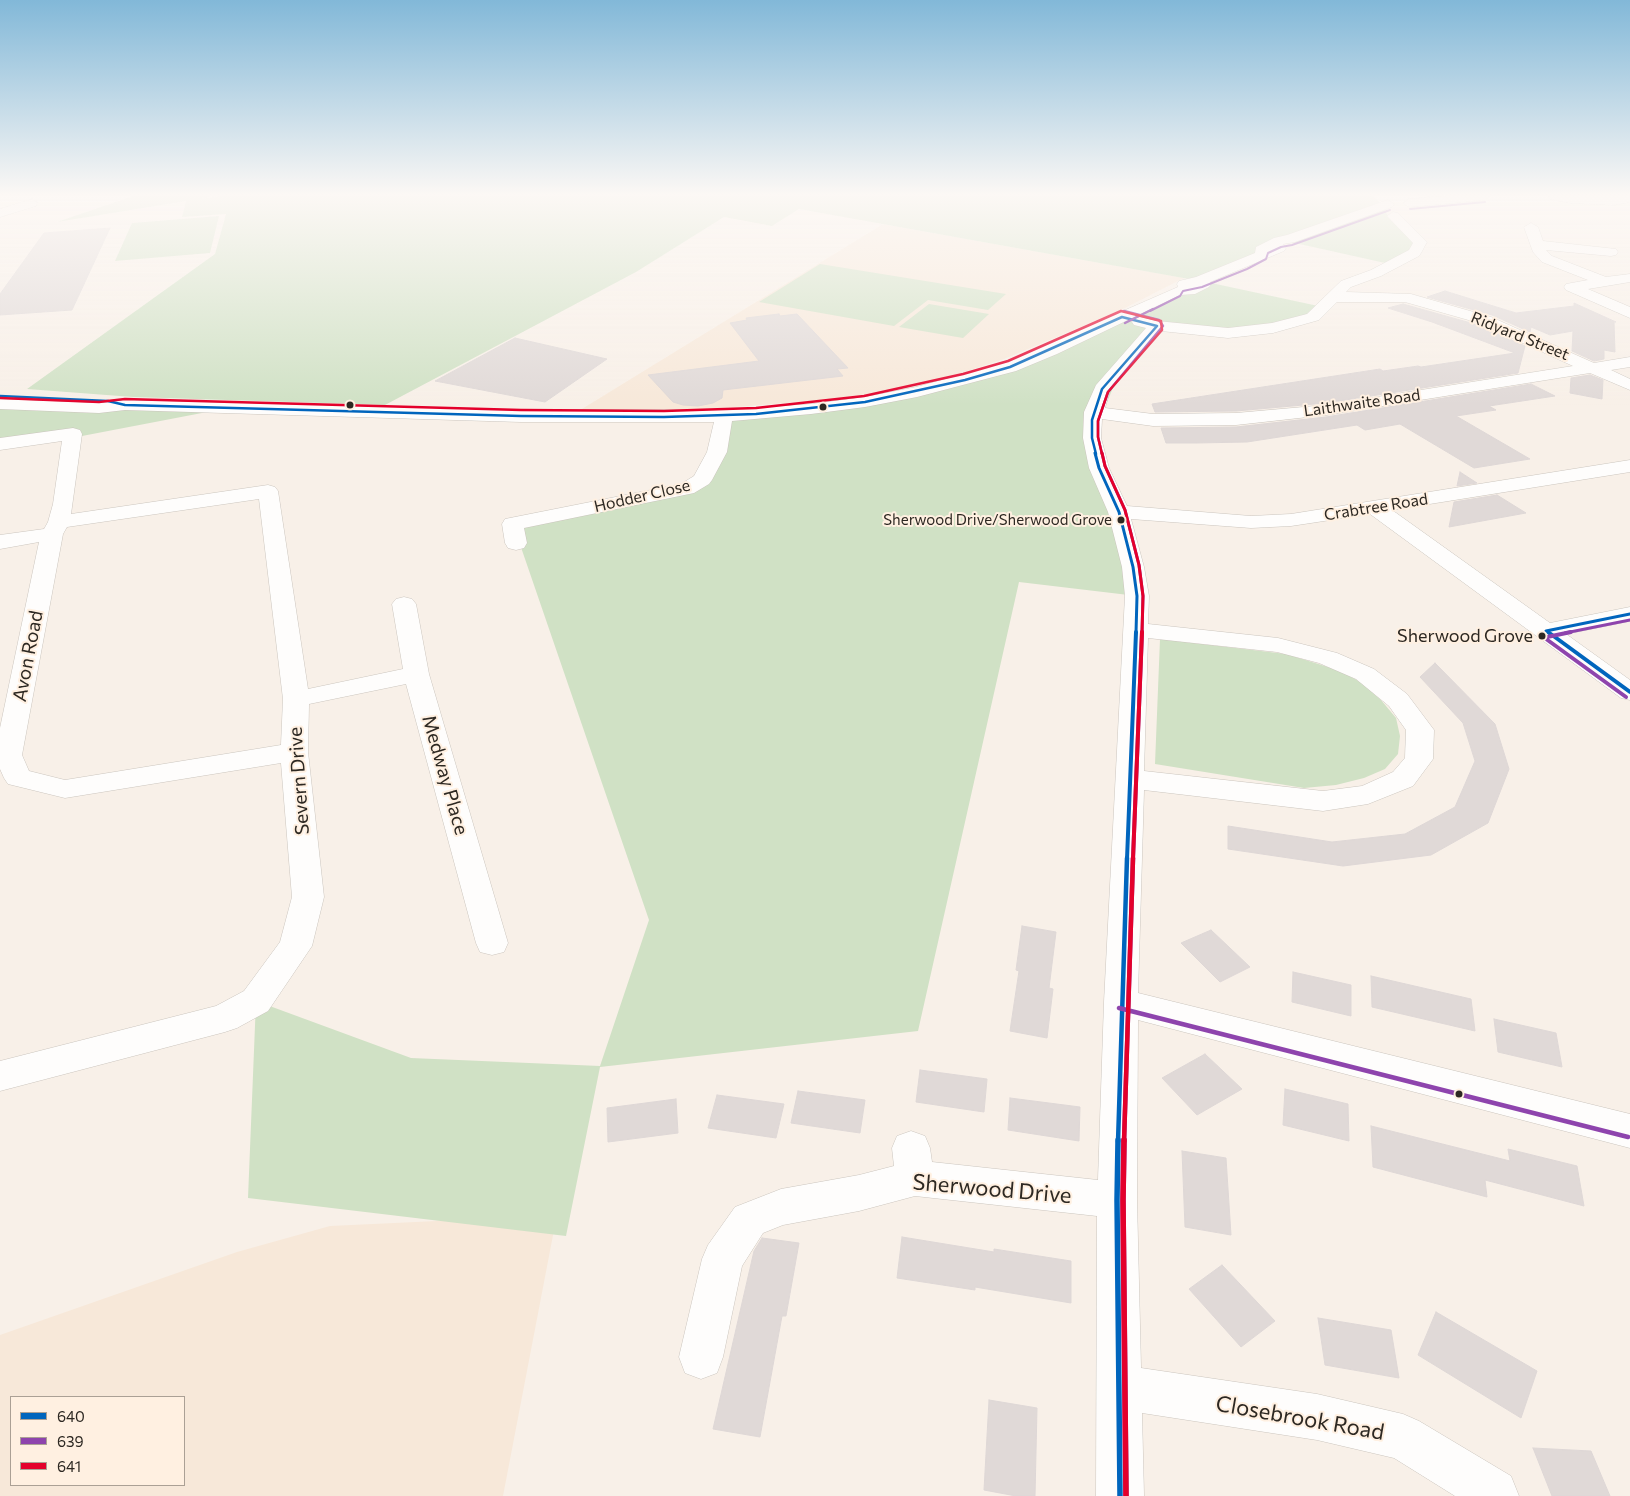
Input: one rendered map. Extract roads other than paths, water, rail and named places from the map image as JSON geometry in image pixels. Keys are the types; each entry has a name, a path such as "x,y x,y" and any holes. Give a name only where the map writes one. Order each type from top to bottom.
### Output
{"street":[{"path":"0,404 99,408 125,405 521,416 722,416 811,409 865,402 917,392 1010,367 1051,350 1177,291 1190,291 1204,284 1200,281 1239,266"},
{"path":"1122,317 1157,326 1228,334 1273,328 1313,317 1346,284 1390,266"},
{"path":"1564,266 1603,281"},
{"name":"Ridyard Street","path":"1376,273 1406,297"},
{"path":"1630,278 1571,287 1630,314"},
{"name":"Ridyard Street","path":"1334,297 1406,297 1485,320 1630,385"},
{"path":"1120,1496 1117,1200 1121,1002 1137,596 1133,568 1119,512 1099,468 1092,438 1093,412 1102,389 1157,326"},
{"name":"Laithwaite Road","path":"1093,412 1153,420 1236,419 1326,410 1630,362"},
{"path":"0,396 108,401 125,405"},
{"name":"Hodder Close","path":"514,533 687,488 702,480 717,452 723,426 722,416"},
{"name":"Avon Road","path":"0,444 72,434 56,528 8,755 18,778 65,789 294,752"},
{"name":"Crabtree Road","path":"1119,512 1208,520 1251,522 1291,520 1630,466"},
{"name":"Severn Drive","path":"0,1076 225,1018 256,1001 296,946 308,897 294,752 296,699 268,491 56,528"},
{"path":"1374,508 1630,692"},
{"path":"0,542 56,528"},
{"name":"Medway Place","path":"404,604 416,674 492,943"},
{"path":"1546,631 1630,614"},
{"path":"1131,779 1323,801 1368,795 1404,779 1419,759 1420,730 1398,700 1365,674 1328,658 1278,646 1137,630"},
{"path":"296,699 416,674"},
{"path":"1121,1002 1630,1131"},
{"name":"Sherwood Drive","path":"702,1357 723,1259 749,1220 781,1207 858,1193 913,1163 1117,1200"},
{"name":"Closebrook Road","path":"1118,1387 1317,1417 1403,1437 1494,1493 1495,1496"}],"place":[{"name":"Sherwood Drive/Sherwood Grove","path":"1121,520"},
{"name":"Sherwood Grove","path":"1542,636"}]}
